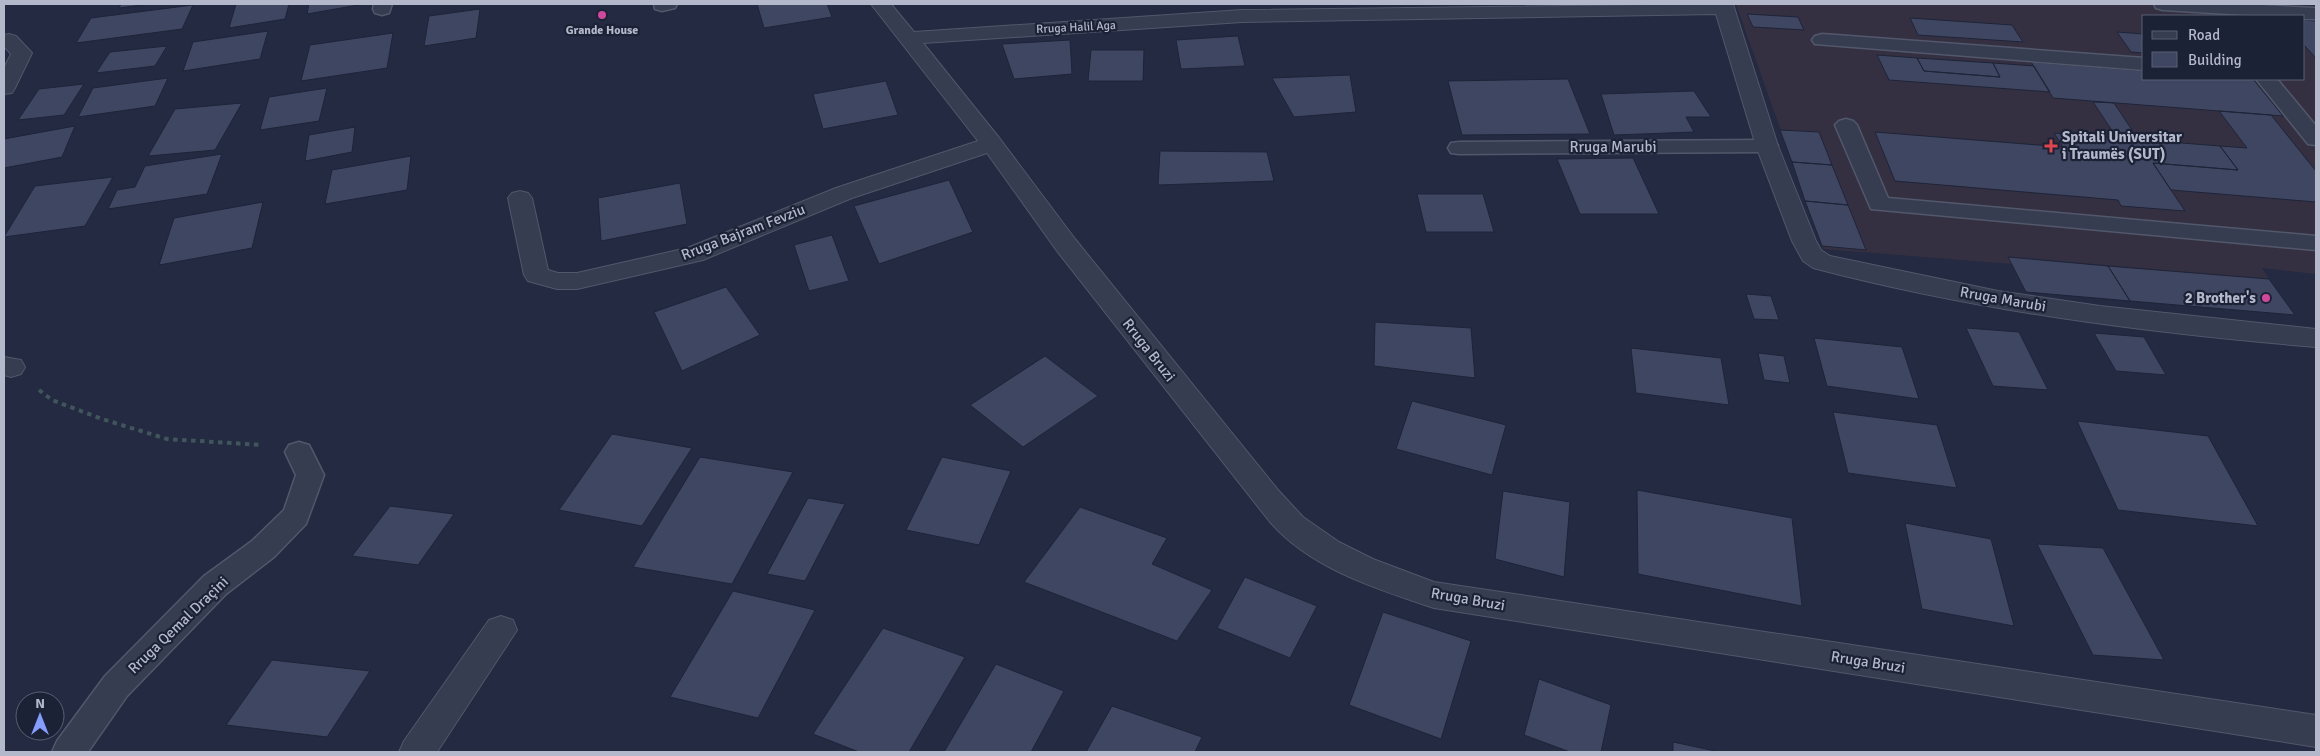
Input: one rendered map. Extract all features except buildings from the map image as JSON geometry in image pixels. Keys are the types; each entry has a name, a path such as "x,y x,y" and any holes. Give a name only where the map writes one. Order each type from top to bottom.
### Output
{"street":[{"name":"Rruga Bruzi","path":"881,4 992,144 1066,244 1267,498 1296,528 1333,555 1377,575 1434,594 2316,731"},
{"name":"Rruga Halil Aga","path":"909,39 1241,10 1724,6"},
{"name":"Rruga Marubi","path":"1724,6 1767,146 1804,241 1812,255 1822,262 1998,300 2100,315 2316,338"},
{"path":"4,88 22,53 9,40"},
{"name":"Rruga Bajram Fevziu","path":"520,198 537,275 557,281 577,281 694,254 844,193 992,144"},
{"path":"418,752 501,630"}],"lane":[{"path":"2163,4 2314,14"},
{"path":"1822,40 2142,64"},
{"path":"2267,80 2316,139"},
{"path":"1846,125 1879,204 2316,243"},
{"name":"Rruga Marubi","path":"1459,148 1767,146"},
{"name":"Rruga Qemal Draçini","path":"69,752 116,686 215,585 264,549 296,516 310,475 299,452"}],"path":[{"path":"7,366 52,400 102,419 167,439 264,445 299,452"}],"shaded area":[{"name":"Spitali Universitar i Traumës (SUT)","path":"1736,4 2316,4 2316,274 2262,268 2269,279 2009,257 2012,264 1823,249"}],"place":[{"name":"Grande House","path":"602,15"},
{"name":"Spitali Universitar i Traumës (SUT)","path":"2051,146"},
{"name":"2 Brother's","path":"2266,298"}]}
